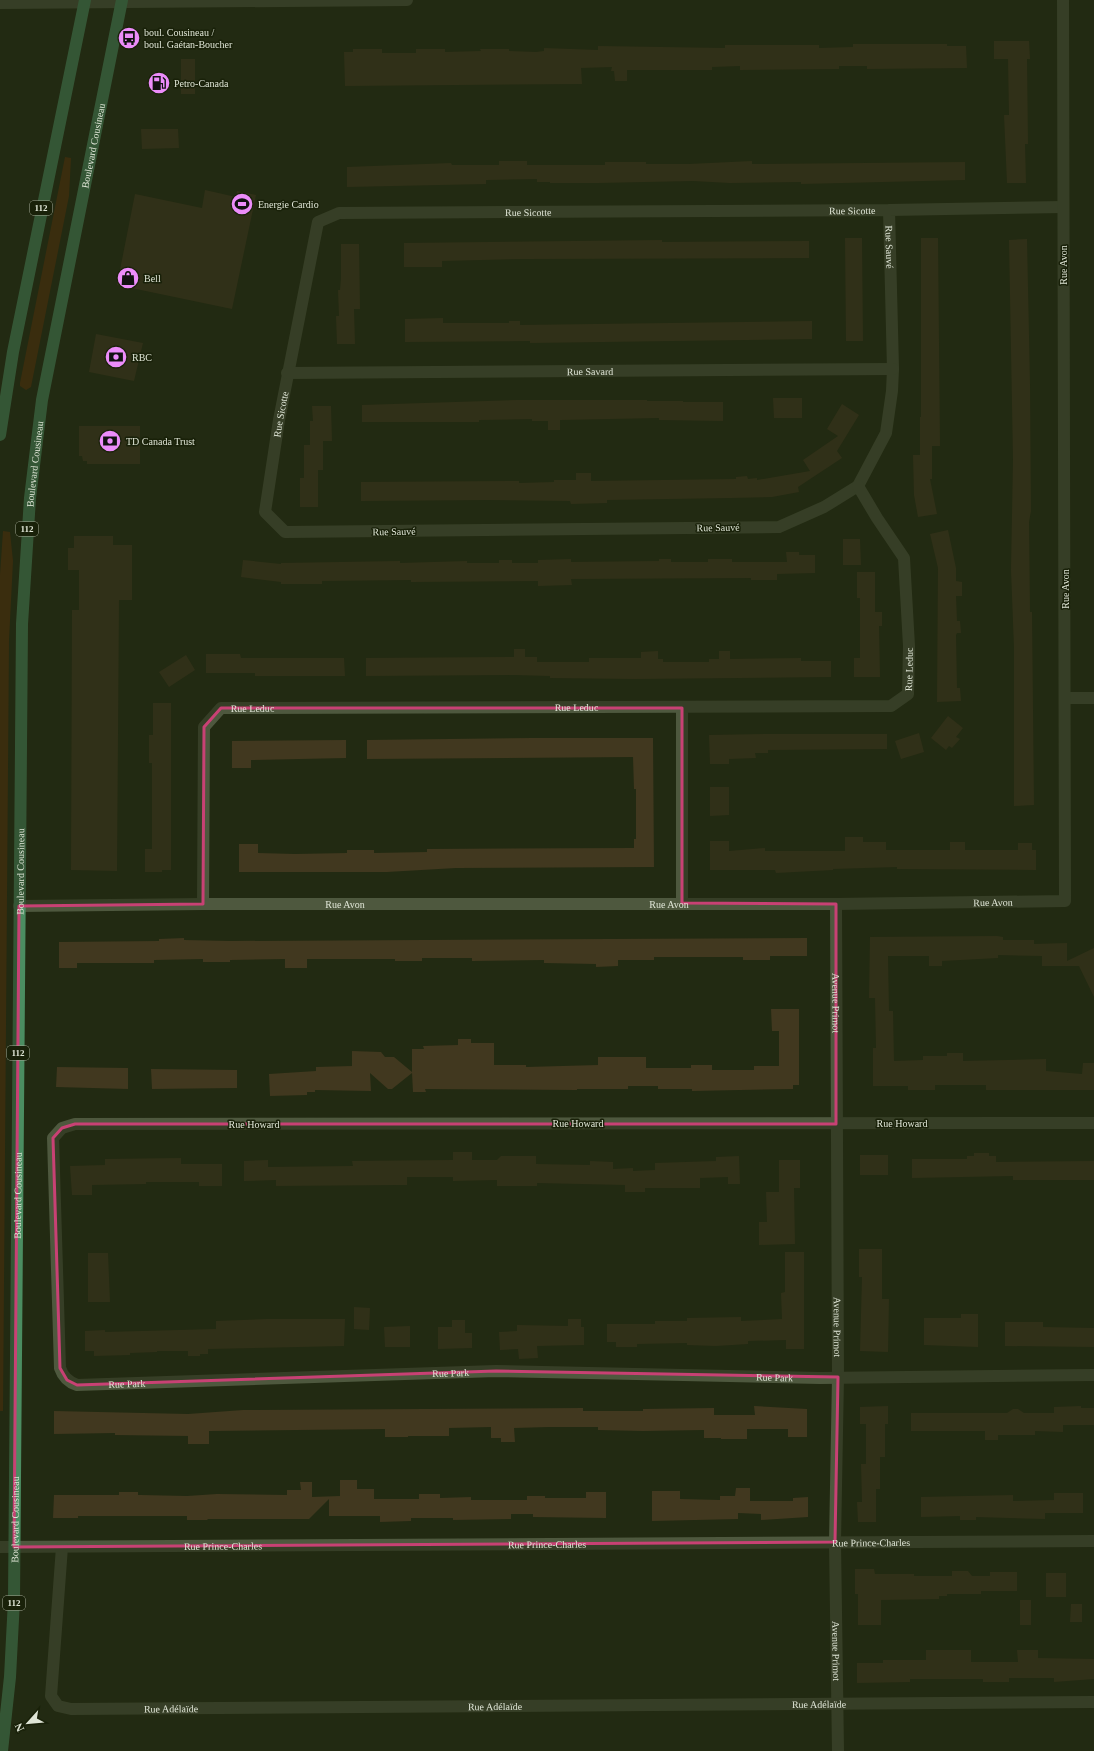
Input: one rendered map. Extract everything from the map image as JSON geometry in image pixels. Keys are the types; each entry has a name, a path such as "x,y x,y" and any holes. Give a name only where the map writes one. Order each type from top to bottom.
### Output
{"main road":[{"name":"112","path":"0,435 12,352 85,1"},
{"name":"Boulevard Cousineau","path":"2,1751 11,1659 14,1547 22,624 25,560 32,478 48,364 122,1"}],"street":[{"path":"0,3 85,1 407,0"},
{"name":"Rue Avon","path":"19,906 203,904 836,904 1065,901 1066,698 1063,0"},
{"name":"Rue Sicotte","path":"285,532 266,512 278,420 318,222 339,213 889,210 1063,207"},
{"name":"Rue Sauvé","path":"285,532 779,527 824,507 858,486 886,433 892,390 893,369 889,210"},
{"name":"Rue Savard","path":"288,373 893,369"},
{"name":"Rue Leduc","path":"203,904 204,727 221,708 682,708 891,706 908,694 909,646 904,558 877,518 858,486"},
{"path":"1066,698 1094,698"},
{"path":"682,708 682,903"},
{"name":"Avenue Primot","path":"836,904 838,1377 835,1542 838,1751"},
{"name":"Rue Howard","path":"62,1128 75,1124 1094,1123"},
{"name":"Rue Park","path":"62,1128 53,1138 60,1368 62,1374 67,1380 77,1385 496,1371 838,1377 1094,1375"},
{"name":"Rue Prince-Charles","path":"0,1547 1094,1541"},
{"name":"Rue Adélaïde","path":"62,1547 51,1696 58,1706 71,1709 1094,1702"}],"highlighted area":[{"path":"221,708 682,708 682,903 836,904 836,1124 75,1124 62,1128 53,1138 60,1368 67,1380 77,1385 496,1371 838,1377 835,1542 14,1547 19,906 203,904 204,727"}],"shaded area":[{"path":"65,157 71,158 69,196 31,387 26,390 20,386 20,383"},
{"path":"3,531 10,532 13,561 9,640 3,1411 0,1411 0,575"}],"building":[{"path":"994,41 1029,41 1030,59 1027,59 1028,144 1025,144 1026,183 1007,183 1004,115 1009,115 1008,59 994,59"},
{"path":"853,44 947,44 947,46 966,46 967,68 867,69 867,66 839,66 839,69 740,70 740,66 712,67 712,70 627,70 627,81 615,81 614,71 611,71 612,67 581,68 582,84 345,86 344,52 353,52 353,49 382,49 382,53 416,53 416,49 445,49 445,52 481,51 480,49 509,49 509,51 536,52 544,51 544,48 598,50 598,46 725,48 725,45 819,45 819,48 853,47"},
{"path":"181,59 195,59 195,94 181,94"},
{"path":"141,129 178,129 179,148 142,149"},
{"path":"499,161 527,161 527,165 605,165 605,162 689,164 752,161 752,164 965,162 965,180 801,184 801,182 730,183 693,181 550,183 537,182 537,179 486,180 486,184 347,187 347,167 451,163 452,165 499,165"},
{"path":"205,190 236,197 237,191 256,195 232,309 117,285 135,194 202,208"},
{"path":"845,238 862,238 863,341 846,341"},
{"path":"921,238 938,238 940,446 932,446 932,479 930,479 937,514 918,517 914,495 913,455 920,455"},
{"path":"1027,239 1030,384 1030,612 1032,612 1034,805 1014,806 1014,648 1011,570 1013,459 1009,240"},
{"path":"662,240 662,242 809,241 809,258 523,259 442,261 442,267 404,267 404,243"},
{"path":"341,244 359,244 360,309 354,309 355,344 337,344 336,316 339,316 338,290 340,290 341,278"},
{"path":"443,318 443,323 509,323 509,321 520,321 520,325 812,321 812,339 530,343 530,341 405,342 405,319"},
{"name":"RBC","path":"96,334 143,343 134,381 89,372"},
{"path":"773,398 802,398 802,418 774,418"},
{"path":"517,400 647,400 723,402 723,421 659,420 659,418 560,420 560,430 548,430 548,421 532,421 532,419 479,420 479,422 362,422 362,405"},
{"path":"842,404 859,415 837,451 842,458 798,487 799,492 772,497 607,500 607,503 571,504 570,501 361,501 361,482 554,482 554,480 576,480 576,473 591,473 591,481 736,479 736,477 747,476 748,479 757,478 757,480 810,471 803,460 838,436 827,429"},
{"path":"312,406 331,406 332,441 323,441 323,470 318,470 318,507 300,507 300,478 304,478 304,445 310,445 310,421 313,421"},
{"name":"TD Canada Trust","path":"79,426 140,426 140,464 87,464 87,461 83,461 82,456 79,456"},
{"path":"948,530 956,568 956,581 962,582 962,596 956,596 957,621 960,621 961,633 957,633 956,635 957,688 960,688 961,701 937,702 938,568 930,534"},
{"path":"74,536 113,536 113,545 132,545 132,600 119,600 117,871 71,870 72,610 79,610 79,570 68,570 68,548 74,548"},
{"path":"843,539 860,539 861,565 843,565"},
{"path":"786,552 799,552 799,555 815,555 815,573 777,574 777,580 751,580 751,578 571,579 572,585 538,586 538,581 411,582 411,580 322,581 322,584 281,584 281,582 241,577 243,560 281,564 400,561 400,563 467,561 467,563 499,563 499,560 512,560 512,563 538,563 538,560 571,559 571,562 659,561 659,559 671,559 671,562 708,562 708,559 732,559 732,562 787,562"},
{"path":"857,572 875,572 875,612 882,612 882,626 879,626 880,677 854,677 854,658 860,658 860,598 857,598"},
{"path":"514,649 525,649 525,657 537,657 537,662 589,662 589,658 641,658 641,652 658,651 658,659 663,659 663,662 709,662 709,659 719,659 719,651 730,651 730,659 801,658 801,661 831,661 831,677 635,679 550,678 550,676 514,675 366,676 366,658 514,657"},
{"path":"206,654 240,654 241,658 344,658 345,676 255,676 255,673 206,673"},
{"path":"186,655 195,670 169,687 159,672"},
{"path":"153,703 171,703 171,870 162,870 162,872 145,872 145,849 152,849 152,763 149,763 149,735 153,735"},
{"path":"948,716 963,728 956,737 960,739 952,748 949,746 946,750 931,738"},
{"path":"919,733 924,752 901,759 895,741"},
{"path":"887,734 887,749 768,750 768,753 755,753 756,758 729,759 729,764 710,764 709,735"},
{"path":"653,738 654,867 456,868 387,872 239,872 239,844 258,844 258,853 295,854 347,853 347,850 374,850 374,853 427,852 427,849 634,848 634,839 636,839 636,789 634,789 633,757 367,759 367,740"},
{"path":"346,740 346,758 251,760 251,768 232,768 232,741"},
{"path":"710,787 729,787 729,815 710,816"},
{"path":"845,837 863,837 863,842 886,842 886,850 950,850 950,842 965,842 965,850 1018,850 1018,843 1032,843 1032,850 1036,850 1036,870 897,869 897,867 776,873 775,870 710,870 710,841 729,841 729,851 765,848 765,851 845,851"},
{"path":"870,937 1003,937 1003,940 1034,940 1034,944 1067,943 1067,961 1094,948 1094,997 1079,966 1042,966 1042,956 998,955 998,958 942,961 942,966 929,966 929,956 888,956 889,1011 893,1011 894,1061 923,1060 923,1056 947,1056 947,1053 963,1053 963,1061 1046,1059 1046,1071 1082,1074 1083,1063 1094,1063 1094,1090 986,1090 986,1085 935,1085 935,1090 908,1090 908,1086 873,1086 873,1048 876,1048 875,998 869,998"},
{"path":"184,938 184,940 230,941 807,938 807,956 770,956 770,960 743,960 743,957 654,957 654,960 618,960 618,966 596,967 596,964 544,963 544,960 472,961 472,958 422,958 422,961 395,961 395,959 307,959 307,968 285,968 285,959 203,962 203,959 154,960 154,963 77,963 77,968 59,968 59,942 159,941 159,939"},
{"path":"771,1009 799,1009 799,1085 793,1085 793,1089 692,1091 692,1089 658,1089 658,1086 628,1086 628,1089 425,1089 426,1092 413,1092 412,1073 392,1089 388,1089 370,1073 371,1091 315,1090 315,1092 307,1092 307,1095 270,1096 269,1074 316,1071 316,1067 352,1066 352,1051 381,1052 385,1057 394,1057 412,1072 412,1049 424,1049 423,1046 458,1045 458,1039 471,1039 471,1043 494,1043 494,1065 526,1065 526,1067 598,1065 598,1057 646,1057 646,1068 691,1068 691,1065 712,1065 712,1070 754,1070 754,1066 779,1066 779,1031 772,1031"},
{"path":"57,1067 128,1068 128,1089 56,1087"},
{"path":"151,1069 237,1070 237,1088 152,1089"},
{"path":"453,1152 472,1152 472,1160 497,1160 501,1156 536,1156 536,1164 590,1165 590,1161 613,1162 613,1169 633,1168 633,1171 655,1170 655,1163 716,1161 716,1157 739,1156 740,1184 728,1184 728,1177 700,1178 700,1188 645,1188 645,1192 625,1192 625,1185 537,1183 537,1186 497,1186 497,1180 453,1181 453,1177 407,1177 407,1185 276,1186 276,1180 244,1181 244,1161 268,1160 268,1167 353,1166 352,1161 453,1160"},
{"path":"974,1153 989,1153 989,1156 996,1156 996,1162 1094,1161 1094,1180 1013,1180 1013,1176 912,1178 912,1159 967,1159 967,1156 974,1156"},
{"path":"860,1155 888,1155 888,1175 860,1175"},
{"path":"181,1158 181,1164 222,1164 222,1186 199,1186 199,1182 146,1182 146,1184 92,1185 92,1195 72,1195 70,1166 105,1165 105,1159"},
{"path":"779,1160 800,1160 800,1188 794,1188 795,1244 759,1245 759,1222 767,1222 766,1192 779,1192"},
{"path":"859,1249 882,1249 882,1299 889,1299 888,1352 860,1351 862,1277 859,1277"},
{"path":"785,1252 804,1252 804,1349 786,1349 786,1340 748,1341 748,1344 716,1346 687,1345 687,1343 637,1344 637,1347 616,1347 616,1342 607,1342 607,1324 655,1324 655,1321 687,1321 687,1318 741,1317 741,1321 782,1319 781,1293 785,1292"},
{"path":"88,1253 108,1253 110,1302 88,1302"},
{"path":"354,1307 370,1308 369,1330 354,1329"},
{"path":"961,1314 978,1314 978,1347 924,1345 924,1318 961,1318"},
{"path":"267,1319 345,1319 344,1346 208,1349 208,1354 200,1354 200,1356 188,1356 188,1351 157,1351 130,1353 130,1355 94,1356 94,1351 85,1351 85,1331 105,1330 105,1332 216,1329 216,1321"},
{"path":"568,1319 581,1319 581,1327 584,1327 584,1345 537,1346 538,1358 519,1359 518,1349 500,1350 499,1332 517,1331 517,1325 568,1326"},
{"path":"452,1320 465,1320 465,1333 472,1333 472,1348 438,1349 438,1327 452,1327"},
{"path":"1005,1322 1043,1322 1043,1327 1094,1328 1094,1347 1005,1346"},
{"path":"410,1326 410,1347 385,1347 384,1327"},
{"path":"754,1406 807,1409 807,1437 788,1437 788,1429 747,1429 747,1439 721,1439 704,1438 704,1430 643,1431 598,1430 598,1427 549,1427 514,1428 515,1442 501,1442 501,1438 491,1438 491,1427 449,1428 449,1436 408,1437 385,1437 385,1429 209,1431 209,1444 188,1444 188,1436 115,1435 115,1433 54,1434 54,1411 188,1414 243,1410 583,1408 583,1411 643,1411 643,1409 714,1408 714,1415 755,1415"},
{"path":"888,1406 888,1424 885,1424 885,1457 880,1457 880,1489 876,1489 876,1522 858,1522 857,1502 862,1502 861,1464 866,1464 866,1424 860,1424 860,1407"},
{"path":"1081,1406 1081,1408 1094,1408 1094,1425 1063,1425 1063,1432 1035,1431 1035,1435 998,1435 998,1440 985,1440 985,1431 911,1431 911,1413 1007,1413 1013,1409 1018,1409 1024,1413 1054,1413 1054,1407"},
{"path":"340,1480 357,1480 357,1489 374,1489 374,1499 419,1499 419,1494 440,1494 440,1498 471,1497 471,1500 527,1500 527,1496 545,1496 545,1498 586,1498 586,1492 606,1492 606,1518 533,1517 533,1514 511,1514 511,1519 453,1520 453,1518 411,1518 411,1521 380,1522 380,1516 329,1516 329,1499 309,1519 187,1520 187,1516 78,1516 78,1518 53,1518 54,1495 119,1495 119,1492 138,1492 138,1495 187,1496 217,1494 287,1495 287,1490 301,1490 300,1482 312,1482 312,1497 340,1496"},
{"path":"736,1488 750,1488 750,1501 793,1501 793,1498 808,1497 808,1517 761,1520 761,1514 738,1513 738,1519 652,1521 652,1491 680,1491 680,1499 720,1500 720,1496 735,1496"},
{"path":"1054,1493 1083,1493 1083,1513 1045,1513 1045,1519 976,1517 976,1520 960,1520 960,1516 921,1517 921,1497 1013,1495 1013,1501 1054,1500"},
{"path":"855,1569 874,1569 875,1574 914,1574 914,1576 952,1576 952,1571 968,1571 972,1576 990,1576 990,1572 1017,1572 1017,1591 981,1591 981,1594 947,1594 947,1596 939,1596 939,1599 881,1600 881,1625 858,1625 858,1594 855,1594"},
{"path":"1046,1573 1066,1573 1066,1597 1046,1597"},
{"path":"1020,1600 1031,1600 1031,1625 1020,1625"},
{"path":"1071,1604 1082,1604 1082,1622 1070,1622"},
{"path":"926,1650 971,1650 971,1662 1018,1662 1017,1650 1038,1650 1038,1658 1094,1659 1094,1679 1054,1682 1054,1678 1009,1678 1009,1682 983,1682 983,1679 910,1679 910,1682 857,1683 857,1663 883,1663 883,1660 926,1660"}],"place":[{"name":"boul. Cousineau / boul. Gaétan-Boucher","path":"129,38"},
{"name":"Petro-Canada","path":"159,83"},
{"name":"Energie Cardio","path":"242,204"},
{"name":"Bell","path":"128,278"},
{"name":"RBC","path":"116,357"},
{"name":"TD Canada Trust","path":"110,441"}]}
